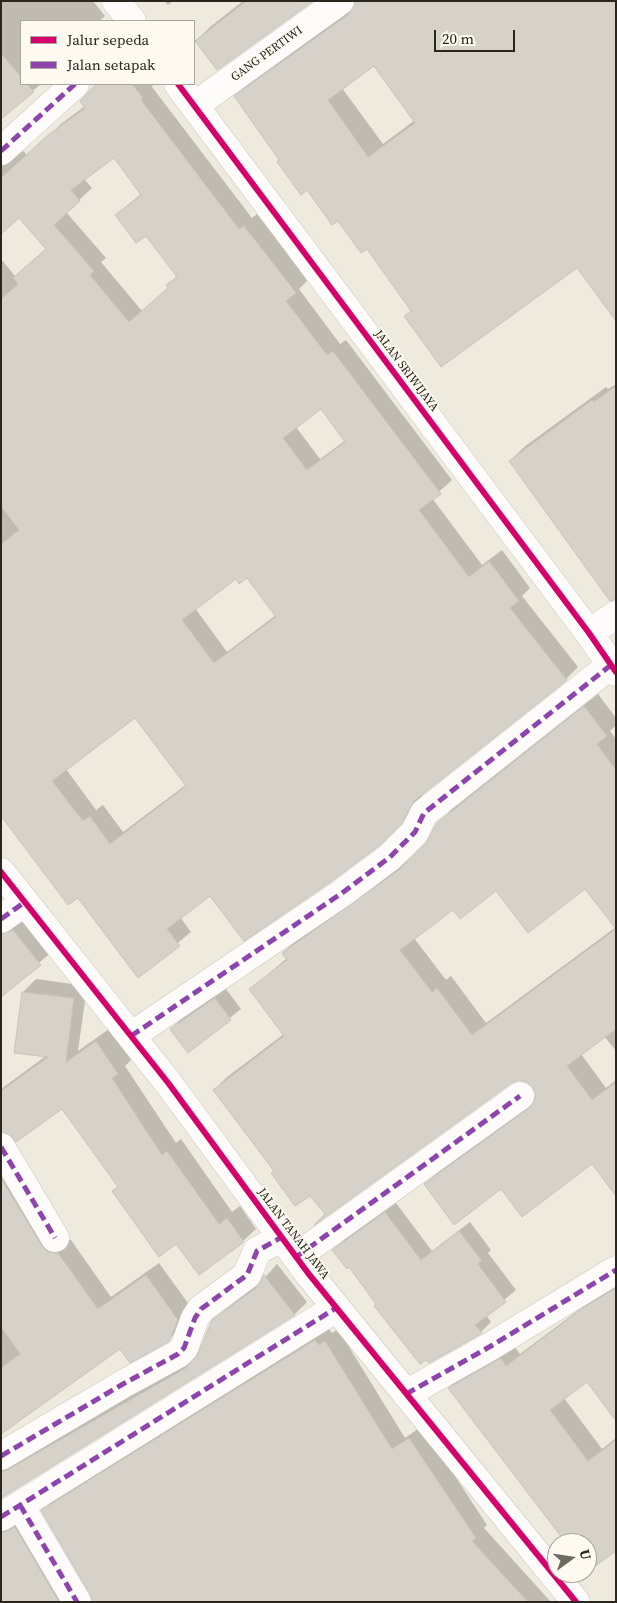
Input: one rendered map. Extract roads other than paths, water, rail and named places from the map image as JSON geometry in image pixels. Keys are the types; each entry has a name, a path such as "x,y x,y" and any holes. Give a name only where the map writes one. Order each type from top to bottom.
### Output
{"street":[{"path":"116,1 131,20"},
{"name":"GANG PERTIWI","path":"194,106 340,1"},
{"path":"1,151 74,85"},
{"name":"JALAN SRIWIJAYA","path":"179,85 589,633 613,668"},
{"path":"589,633 616,615"},
{"path":"131,1036 342,893 390,857 415,832 424,813 613,668"},
{"name":"JALAN TANAH JAWA","path":"1,872 131,1036 336,1308 576,1602"},
{"path":"1,919 25,902"},
{"path":"1,1456 178,1354 184,1348 194,1318 201,1309 247,1275 257,1251 289,1247 520,1096"},
{"path":"1,1147 55,1238"},
{"path":"406,1394 616,1270"},
{"path":"77,1602 10,1511 336,1308"}]}
